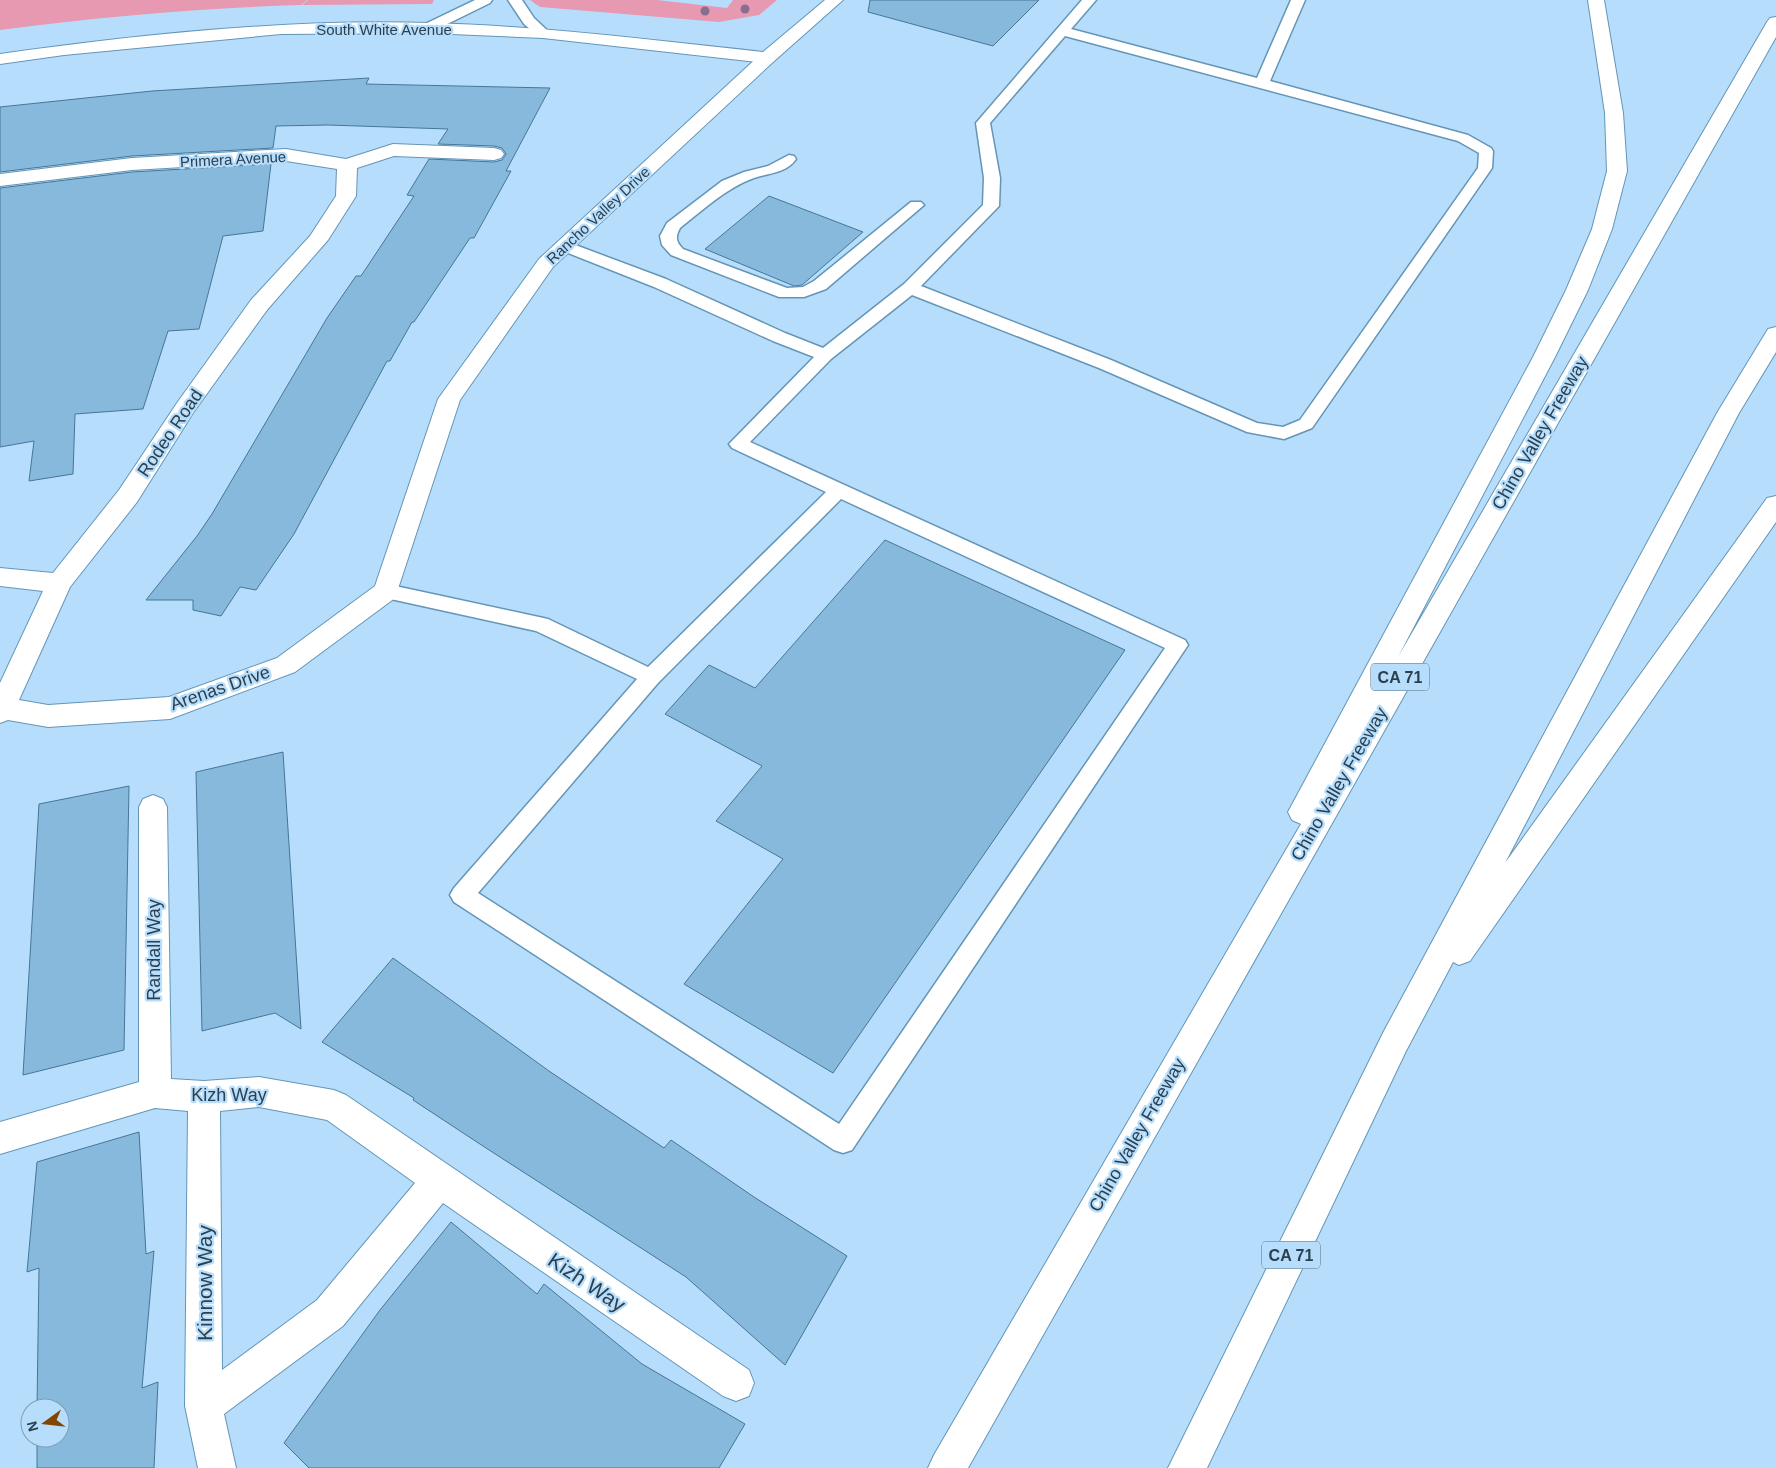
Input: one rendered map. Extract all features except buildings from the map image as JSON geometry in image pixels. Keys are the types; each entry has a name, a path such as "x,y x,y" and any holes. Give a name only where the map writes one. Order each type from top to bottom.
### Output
{"main road":[{"name":"Rancho Valley Drive","path":"386,591 449,399 546,263 767,58 834,0"},
{"path":"1025,1332 1544,357 1577,290 1602,229 1617,171 1614,113 1596,0"},
{"name":"Chino Valley Freeway","path":"947,1468 1776,22"},
{"name":"South White Avenue","path":"0,59 64,50 281,29 428,28 543,33 767,58"},
{"name":"Primera Avenue","path":"0,180 132,164 286,155 347,165 393,150 494,154"},
{"name":"Rodeo Road","path":"0,709 59,583 128,496 185,408 259,305 318,240 346,196 347,165"},
{"name":"CA 71","path":"1187,1468 1395,1042 1728,413 1776,334"},
{"path":"1395,1042 1776,504"},
{"path":"0,577 59,583"},
{"name":"Arenas Drive","path":"0,709 48,716 170,708 286,665 386,591"},
{"name":"Randall Way","path":"153,808 155,1093"},
{"name":"Kizh Way","path":"0,1138 155,1093 204,1097 259,1092 334,1106 736,1383"},
{"name":"Kinnow Way","path":"204,1097 204,1406 217,1468"},
{"path":"204,1406 330,1313 440,1180"}],"lane":[{"path":"428,28 485,0"},
{"path":"514,0 529,21 543,33"},
{"path":"838,491 652,677 462,895 843,1141 1178,645 738,444 778,406 825,355 910,288 991,206 992,178 983,123 1089,0"},
{"path":"1262,83 1298,0"},
{"path":"910,288 1105,364 1253,428 1284,433 1306,424 1484,168 1486,151 1463,138 1061,31"},
{"path":"789,159 773,169 749,175 727,184 674,226 668,236 670,245 677,252 785,293 810,291 916,205"},
{"path":"564,246 660,283 779,337 825,355"},
{"path":"386,591 541,624 652,677"}],"shaded area":[{"path":"0,0 307,0 301,5 225,8 150,14 0,30"},
{"path":"308,0 434,0 432,4 302,5"},
{"path":"530,0 657,0 727,8 733,0 777,0 759,15 719,22 540,7"}]}
